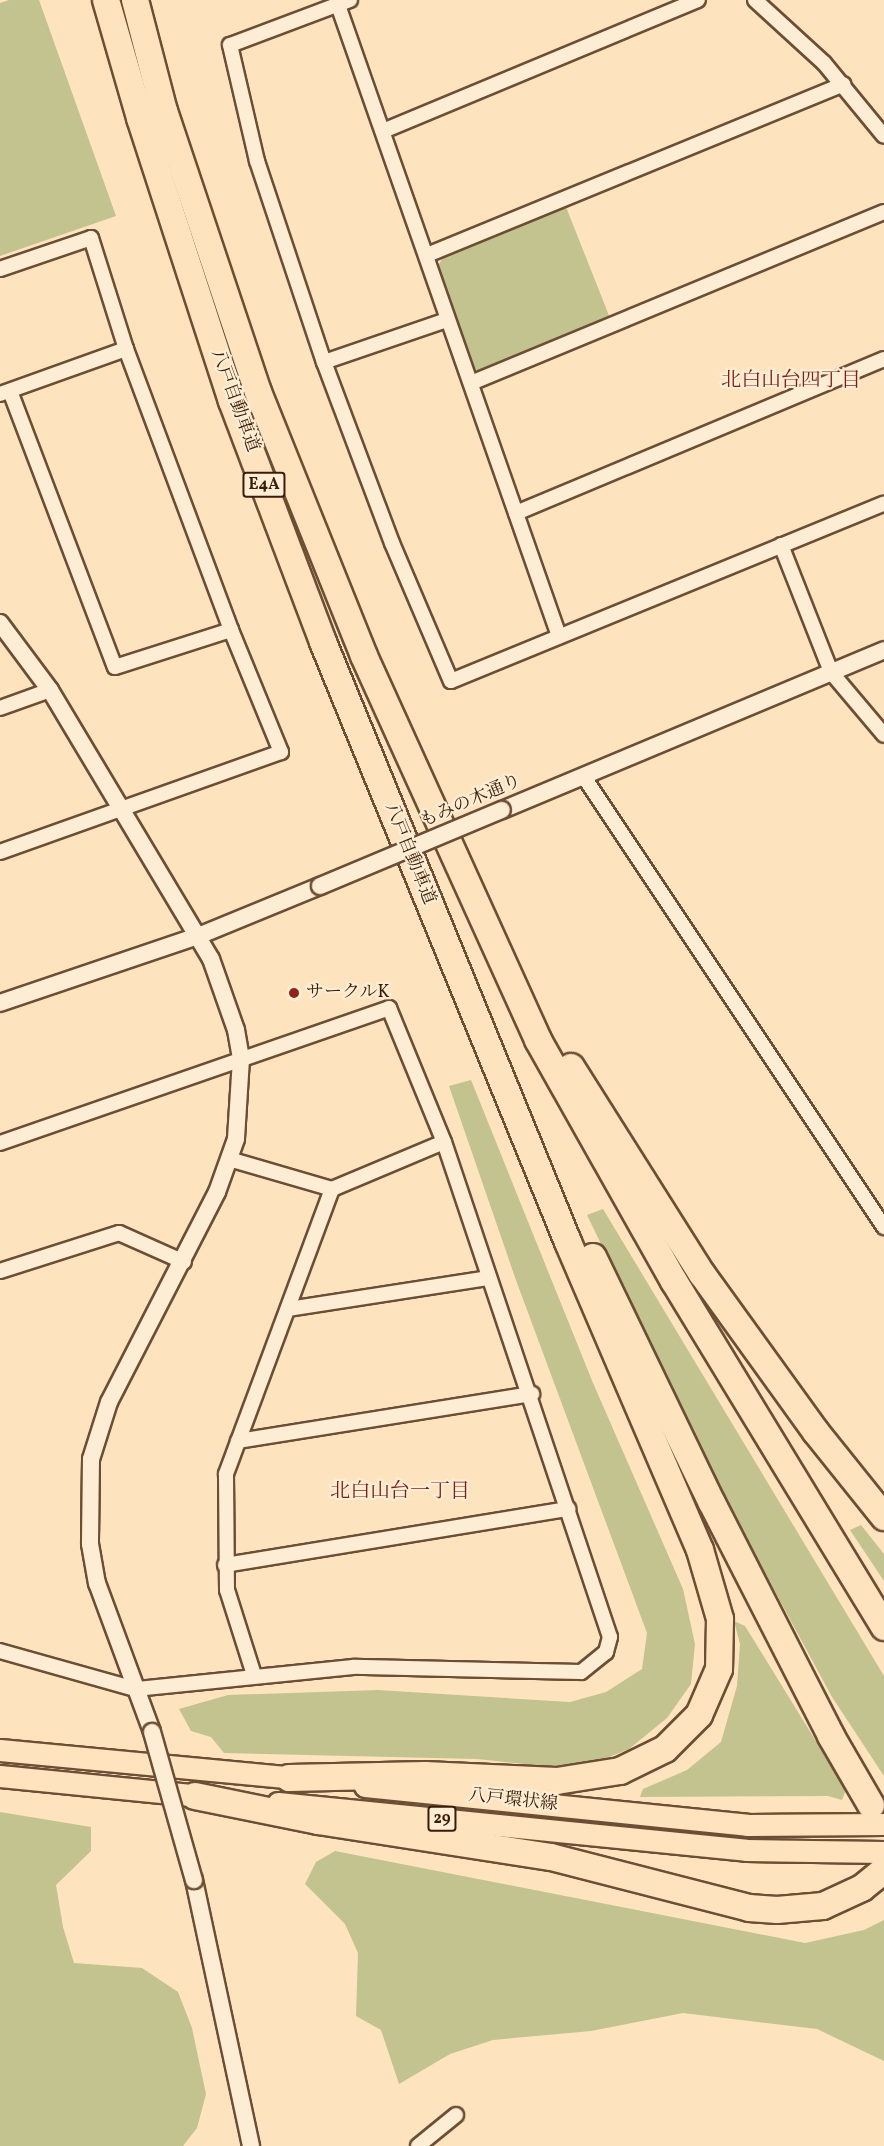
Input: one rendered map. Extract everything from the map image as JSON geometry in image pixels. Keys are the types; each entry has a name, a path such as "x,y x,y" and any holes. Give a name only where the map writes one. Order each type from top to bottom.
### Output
{"highway":[{"name":"八戸自動車道","path":"106,0 143,129 232,401 323,642 453,960"},
{"name":"八戸自動車道","path":"135,0 164,111 258,392 364,656 467,884"},
{"path":"467,884 565,1056 702,1274 816,1432 884,1517"},
{"path":"467,884 538,1040 599,1150 884,1627"},
{"path":"288,1778 424,1775 557,1781 620,1771 645,1761 683,1733 699,1715 719,1669 720,1619 700,1550 453,960"},
{"path":"453,960 712,1503 831,1736 878,1815"},
{"path":"195,1796 318,1821 550,1857 749,1908 802,1910 843,1899 884,1870"}],"main road":[{"name":"八戸環状線","path":"0,1750 747,1825 878,1815"},
{"name":"八戸環状線","path":"0,1776 746,1850 884,1852"}],"street":[{"path":"383,131 698,0"},
{"path":"755,0 843,84 884,136"},
{"path":"559,636 447,320 427,255 383,131 344,3 230,45 257,161 324,362 392,543 451,681 884,503"},
{"path":"427,255 843,84"},
{"path":"471,383 884,212"},
{"path":"0,269 91,238 126,349 231,630 281,752 0,852"},
{"path":"324,362 447,320"},
{"path":"126,349 5,393 115,668 231,630"},
{"path":"516,513 884,359"},
{"path":"781,545 831,672 884,735"},
{"path":"0,622 50,690 124,809 198,936 225,994 241,1059 240,1113 229,1159 184,1262 110,1402 91,1459 90,1544 97,1583 152,1732 195,1880 250,2146"},
{"name":"もみの木通り","path":"0,1003 198,936 884,650"},
{"path":"0,708 50,690"},
{"path":"584,777 884,1227"},
{"path":"0,1143 388,1008 444,1142 489,1278 532,1394 610,1637 606,1652 581,1671 352,1667 254,1675 135,1689 0,1651"},
{"path":"229,1159 333,1189 444,1142"},
{"path":"254,1675 226,1590 226,1474 333,1189"},
{"path":"0,1271 118,1233 184,1262"},
{"path":"288,1309 489,1278"},
{"path":"238,1441 532,1394"},
{"path":"225,1565 568,1509"},
{"path":"418,2146 456,2115"}],"green space":[{"path":"9,0 39,0 116,216 0,256 0,3"},
{"path":"566,207 610,318 481,371 471,368 438,266 442,259"},
{"path":"471,1080 593,1383 683,1589 695,1644 691,1684 667,1718 629,1749 594,1763 542,1766 477,1759 224,1753 211,1737 191,1731 179,1709 228,1695 378,1690 570,1702 606,1692 642,1669 647,1633 517,1283 449,1086"},
{"path":"603,1209 884,1676 884,1776 832,1697 719,1488 587,1215"},
{"path":"861,1525 884,1554 884,1581 850,1530"},
{"path":"734,1621 745,1626 846,1790 842,1800 828,1796 640,1797 643,1789 687,1770 721,1742 737,1686 740,1644"},
{"path":"0,1812 91,1827 91,1851 56,1885 63,1927 74,1963 142,1968 178,1992 192,2028 206,2094 197,2128 183,2146 0,2146"},
{"path":"335,1851 805,1943 864,1930 884,1920 884,2061 817,2029 683,2013 591,2031 493,2040 450,2054 399,2084 381,2030 356,2016 358,1953 345,1924 305,1884 316,1862"}],"place":[{"name":"サークルK","path":"294,993"}],"district":[{"name":"北白山台四丁目","path":"791,381"},
{"name":"北白山台一丁目","path":"400,1492"}]}
